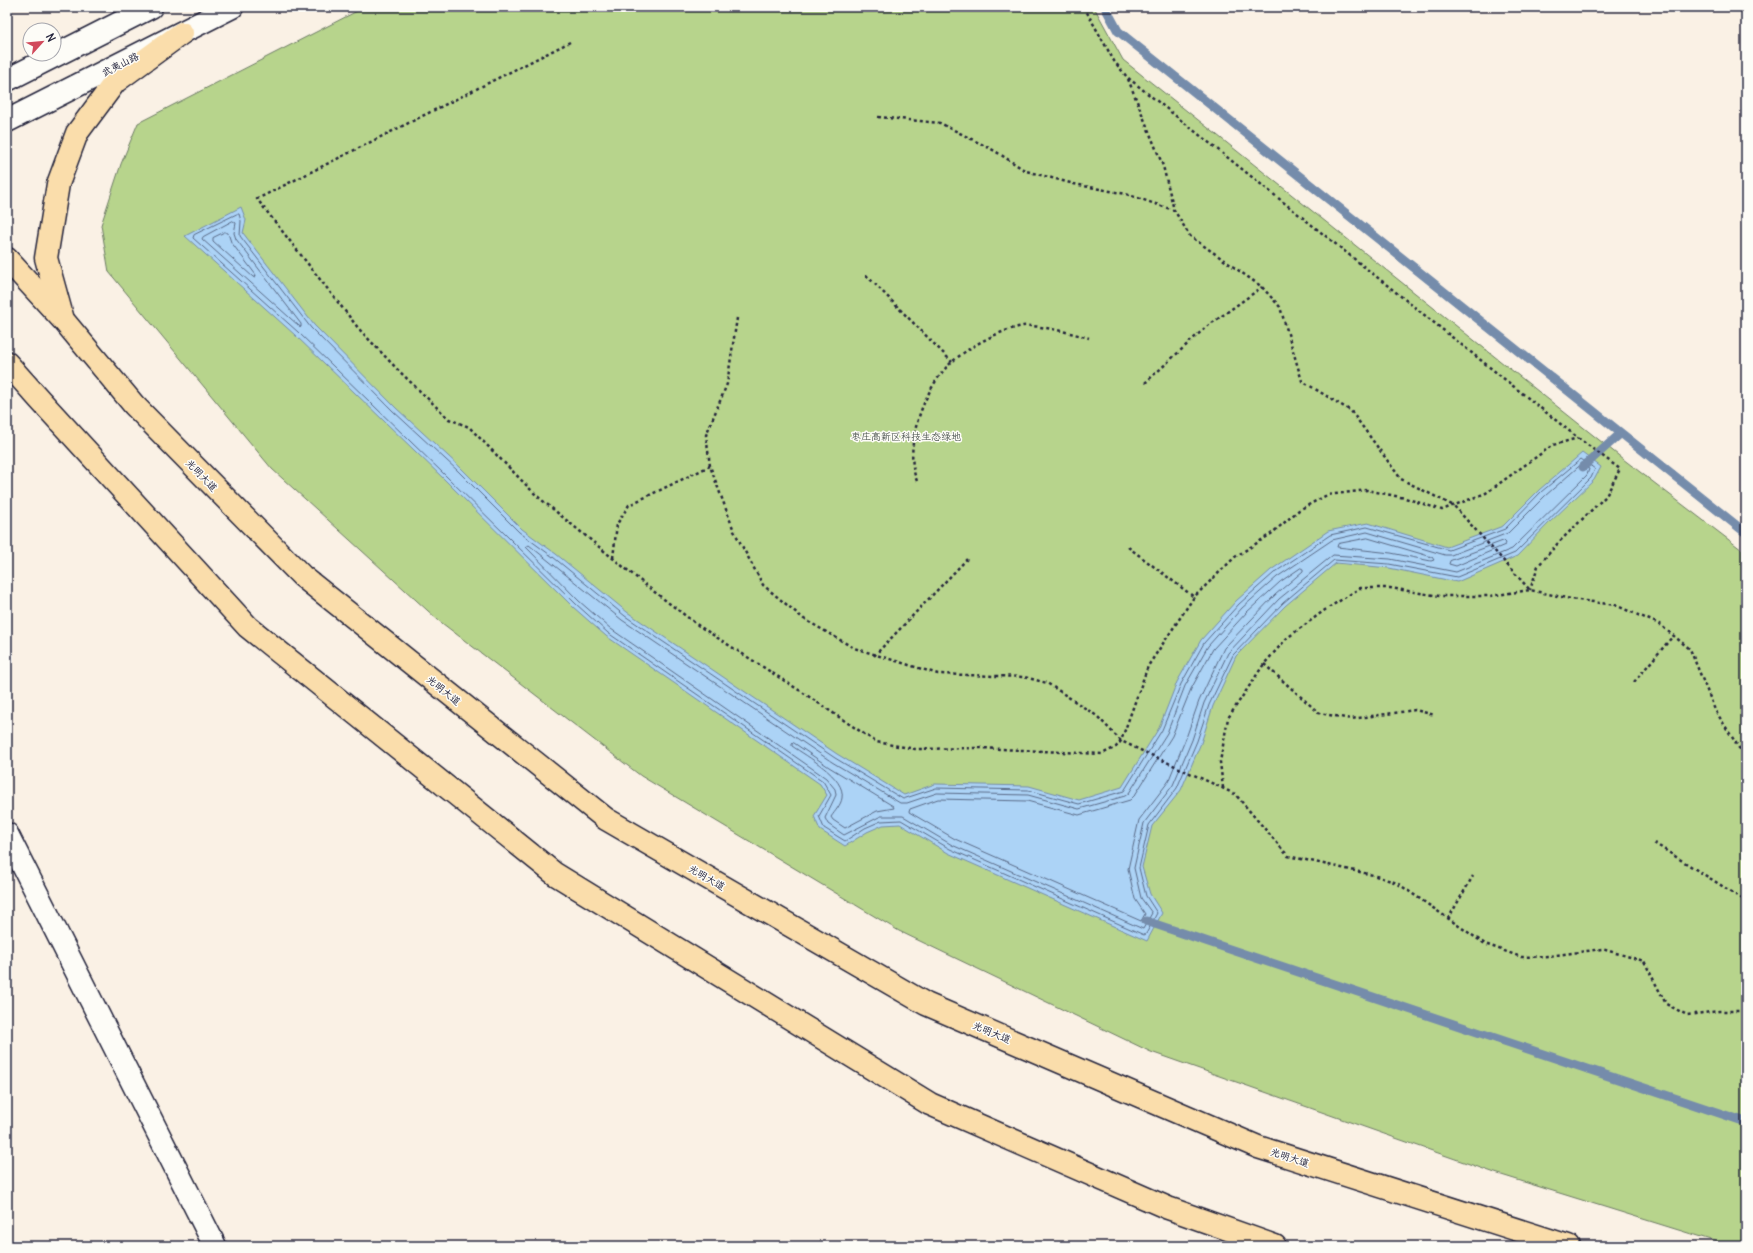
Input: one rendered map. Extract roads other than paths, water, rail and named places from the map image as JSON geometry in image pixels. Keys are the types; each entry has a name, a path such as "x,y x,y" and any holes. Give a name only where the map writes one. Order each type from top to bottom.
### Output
{"main road":[{"path":"64,321 46,258 58,184 77,133 115,82 182,33"},
{"name":"光明大道","path":"7,259 64,321 134,405 302,576 606,819 926,1004 1258,1147 1568,1246"},
{"path":"7,363 248,627 555,874 930,1104 1168,1208 1275,1246"},
{"path":"7,383 40,400"}],"street":[{"path":"7,80 151,7"},
{"name":"武夷山路","path":"7,121 232,7"},
{"path":"7,834 216,1246"}],"water":[{"path":"241,207 246,220 243,233 314,325 396,408 461,468 522,529 556,554 627,612 837,754 904,795 935,784 1029,786 1079,800 1122,787 1159,728 1177,682 1201,640 1236,601 1271,570 1328,531 1368,523 1447,547 1503,526 1539,490 1582,453 1601,467 1594,480 1517,556 1457,582 1389,568 1336,563 1285,606 1236,656 1213,706 1201,743 1181,790 1152,826 1142,867 1150,894 1162,913 1147,941 948,853 900,824 883,825 867,832 845,846 820,830 814,816 827,795 820,784 606,636 573,607 444,479 295,335 185,236"}],"waterway":[{"path":"1105,7 1118,31 1746,533"},
{"path":"1583,467 1620,434"},
{"path":"1146,921 1746,1122"}],"park label":[{"name":"枣庄高新区科技生态绿地","path":"906,436"}]}
